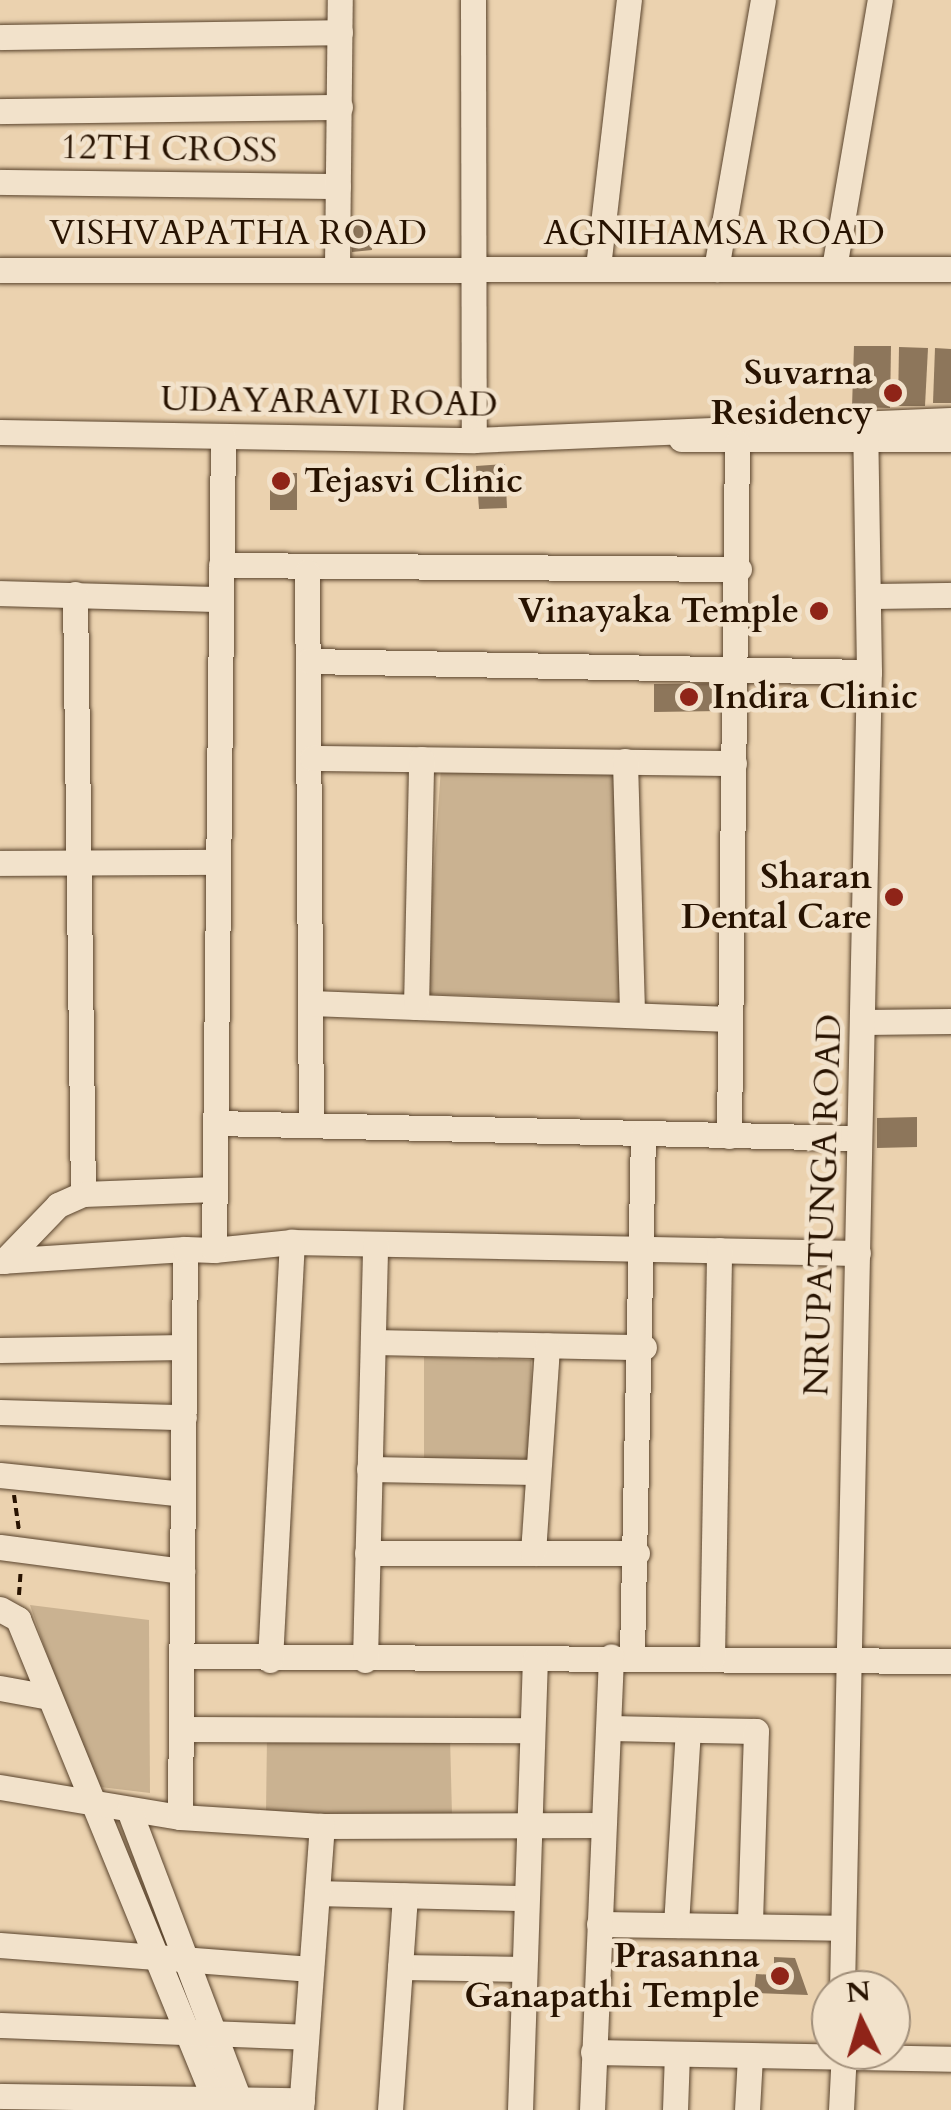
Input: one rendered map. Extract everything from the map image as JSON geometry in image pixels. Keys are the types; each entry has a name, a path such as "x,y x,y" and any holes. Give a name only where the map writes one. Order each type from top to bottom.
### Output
{"street":[{"path":"337,266 340,0"},
{"path":"473,0 474,440"},
{"path":"598,267 629,0"},
{"path":"716,269 763,0"},
{"path":"834,268 880,0"},
{"path":"0,37 340,32"},
{"path":"0,111 340,108"},
{"name":"12TH CROSS","path":"0,182 338,186"},
{"name":"VISHVAPATHA ROAD","path":"0,270 476,266"},
{"name":"AGNIHAMSA ROAD","path":"476,266 951,269"},
{"name":"UDAYARAVI ROAD","path":"657,434 738,442 951,420"},
{"name":"UDAYARAVI ROAD","path":"0,432 474,440 865,431 951,439"},
{"name":"NRUPATUNGA ROAD","path":"842,1970 843,1661 858,1253 869,672 865,431"},
{"path":"214,1250 223,436"},
{"path":"729,1136 738,442"},
{"path":"221,564 307,572 739,568"},
{"path":"307,572 312,758 311,1125"},
{"path":"0,592 221,599"},
{"path":"75,594 84,1194"},
{"path":"868,596 951,595"},
{"path":"309,661 869,672"},
{"path":"312,758 734,762"},
{"path":"416,1007 421,759"},
{"path":"625,761 632,1015"},
{"path":"0,863 218,862"},
{"path":"311,1003 730,1019"},
{"path":"863,1022 951,1021"},
{"path":"216,1123 860,1138"},
{"path":"592,2110 602,1825 610,1728 638,1553 644,1347 643,1133"},
{"path":"2,1261 58,1205 84,1194 215,1189"},
{"path":"2,1261 292,1242 858,1253"},
{"path":"270,1660 292,1242"},
{"path":"365,1660 375,1244"},
{"path":"180,1816 185,1250"},
{"path":"712,1658 718,1250"},
{"path":"372,1342 644,1347"},
{"path":"532,1553 546,1345"},
{"path":"0,1350 184,1347"},
{"path":"0,1412 184,1417"},
{"path":"369,1469 536,1472"},
{"path":"6,1479 183,1494"},
{"path":"11,1549 182,1570"},
{"path":"367,1553 638,1553"},
{"path":"9,1614 49,1697 185,2034 228,2104"},
{"path":"181,1656 365,1660 622,1655 951,1661"},
{"path":"520,2110 536,1658"},
{"path":"0,1688 49,1697"},
{"path":"610,1728 756,1731 750,1925"},
{"path":"181,1729 532,1730"},
{"path":"676,1925 688,1730"},
{"path":"0,1787 94,1806 322,1826 602,1825"},
{"path":"129,1810 180,1960 211,2034 228,2104"},
{"path":"0,2096 301,2105 322,1826"},
{"path":"317,1893 526,1898"},
{"path":"390,2110 405,1896"},
{"path":"599,1924 841,1928"},
{"path":"0,1945 312,1968"},
{"path":"400,1967 524,1969"},
{"path":"0,2025 306,2037"},
{"path":"593,2052 811,2055"},
{"path":"675,2110 677,2054"},
{"path":"747,2110 750,2056"},
{"path":"911,2058 951,2059"},
{"path":"841,2110 843,2070"}],"path":[{"path":"6,1479 11,1549 9,1614"}],"shaded area":[{"path":"441,768 638,775 632,1001 425,994"},
{"path":"424,1357 531,1360 534,1463 424,1462"},
{"path":"30,1605 149,1620 150,1793 92,1786"},
{"path":"267,1737 450,1737 452,1815 266,1813"}],"building":[{"path":"370,223 372,250 352,252 350,225"},
{"path":"854,346 891,346 890,408 852,407"},
{"path":"899,347 928,348 925,406 898,406"},
{"path":"935,348 951,349 951,403 933,403"},
{"path":"505,464 507,508 479,509 476,466"},
{"path":"270,473 297,473 297,510 270,510"},
{"path":"720,683 720,711 654,712 654,684"},
{"path":"917,1117 917,1147 877,1148 877,1118"},
{"name":"Prasanna Ganapathi Temple","path":"774,1957 795,1958 808,1995 754,1993 756,1974 774,1975"}],"place":[{"name":"Suvarna Residency","path":"893,393"},
{"name":"Tejasvi Clinic","path":"281,481"},
{"name":"Vinayaka Temple","path":"819,611"},
{"name":"Indira Clinic","path":"689,697"},
{"name":"Sharan Dental Care","path":"894,897"},
{"name":"Prasanna Ganapathi Temple","path":"780,1976"}]}
